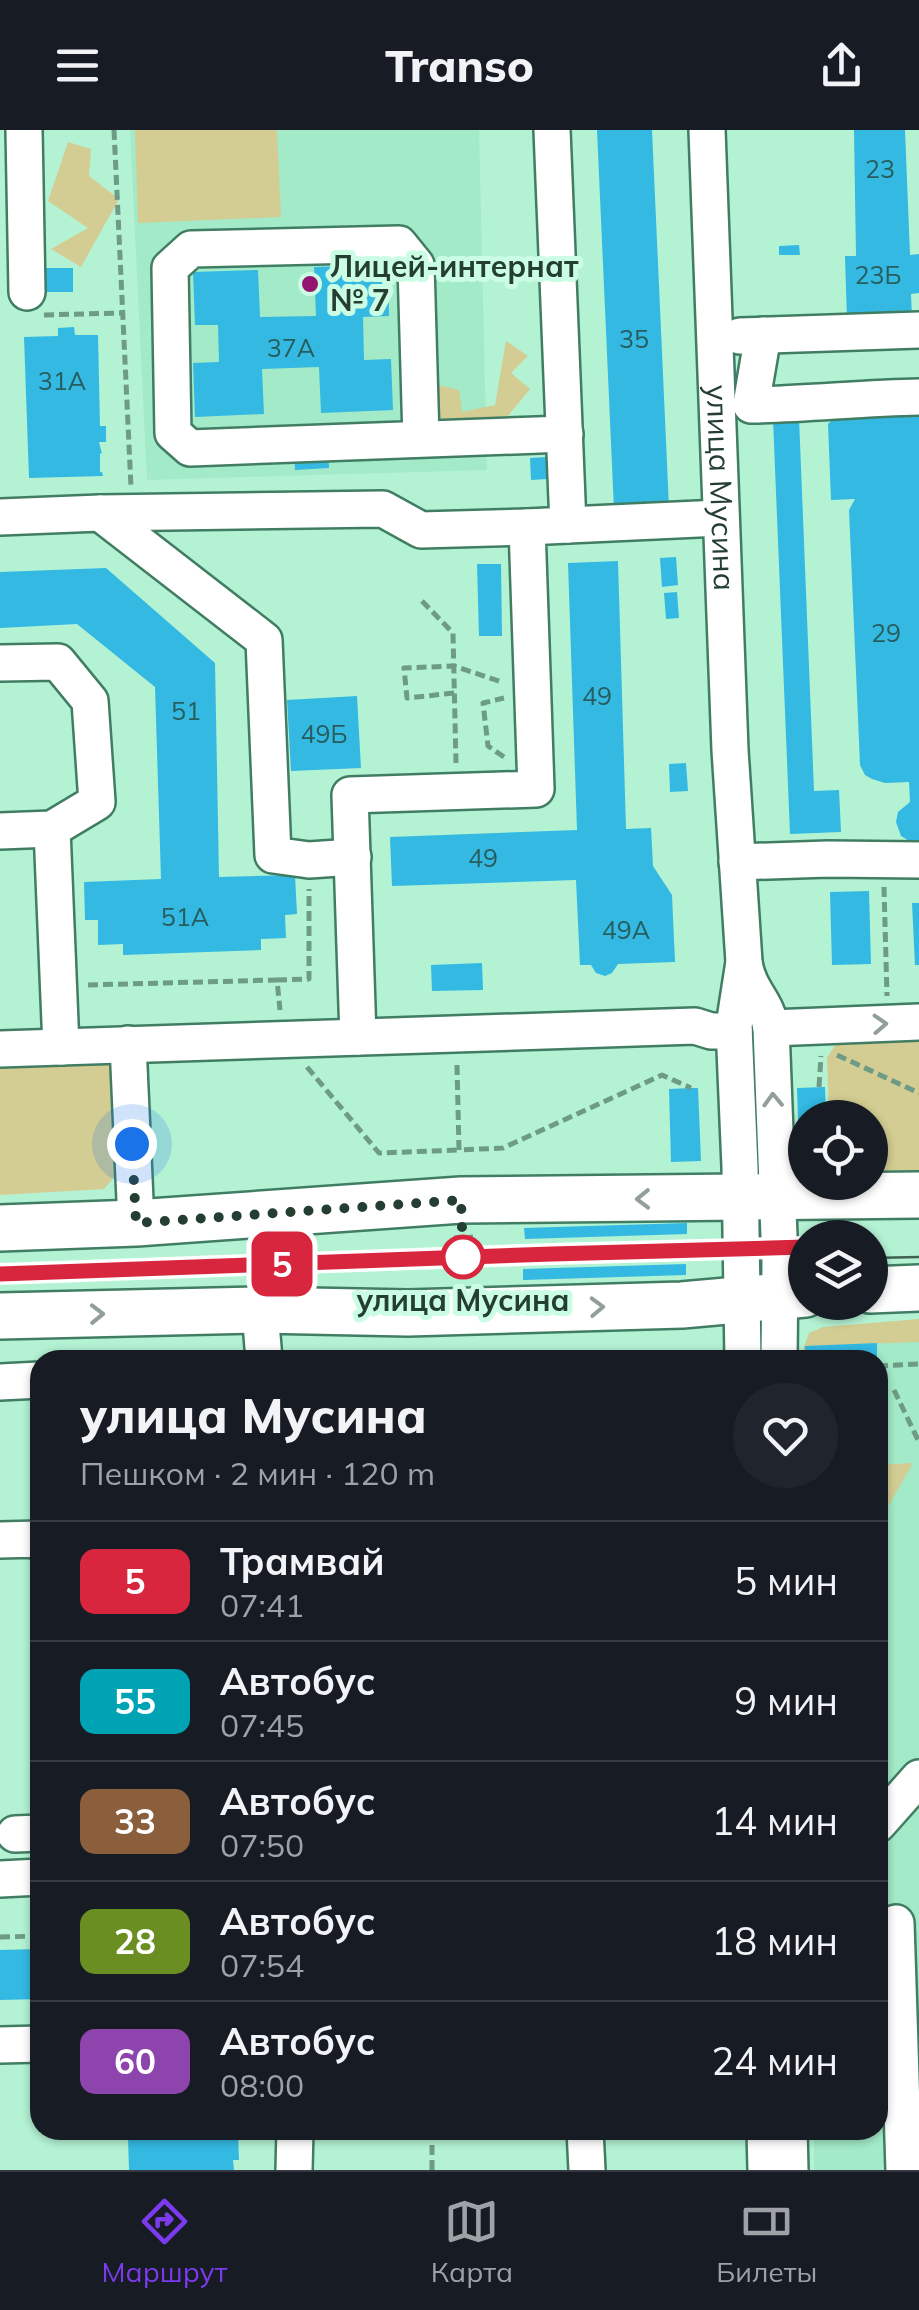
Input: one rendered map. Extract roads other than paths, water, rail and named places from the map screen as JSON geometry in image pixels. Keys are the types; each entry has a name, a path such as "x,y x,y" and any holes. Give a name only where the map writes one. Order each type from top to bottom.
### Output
{"main road":[{"path":"0,1228 136,1223 461,1200 919,1195"},
{"path":"888,1289 919,1288"},
{"path":"0,1316 260,1310 408,1313 682,1305 775,1296"}],"street":[{"path":"24,130 28,292"},
{"path":"552,130 568,525"},
{"name":"улица Мусина","path":"708,130 730,750 744,962 734,1031 759,1198 780,1262 775,1296 778,1350"},
{"path":"421,439 416,265 399,244 190,249 170,268 173,433 190,448 566,434"},
{"path":"714,336 919,330"},
{"path":"763,335 751,405 919,397"},
{"path":"0,517 383,509 421,530 720,518"},
{"path":"116,513 264,640 272,855 309,860 353,857"},
{"path":"358,1037 350,795 536,788 527,526"},
{"path":"0,663 58,662 90,701 97,802 52,829 0,831"},
{"path":"52,829 61,1047"},
{"path":"738,862 919,860"},
{"name":"улица Мусина","path":"744,962 771,1028 759,1198"},
{"path":"771,1028 903,1023"},
{"path":"0,1049 696,1026 711,1031 734,1031"},
{"path":"128,1044 136,1223"},
{"name":"улица Мусина","path":"748,1350 775,1296"},
{"path":"260,1310 263,1350"},
{"path":"0,1382 30,1380"},
{"path":"0,1540 30,1539"},
{"path":"888,1813 919,1778"},
{"path":"0,1878 30,1877"},
{"path":"897,1920 904,2170"},
{"path":"0,2045 30,2044"},
{"path":"294,2170 295,2140"},
{"path":"586,2140 587,2170"},
{"path":"764,2140 766,2170"},
{"path":"789,2140 790,2170"}],"tram line":[{"path":"0,1274 788,1247"},
{"name":"5","path":"0,1274 788,1247"},
{"path":"888,1258 919,1257"}],"place":[{"name":"Лицей-интернат № 7","path":"310,284"},
{"name":"улица Мусина","path":"463,1257"}]}
